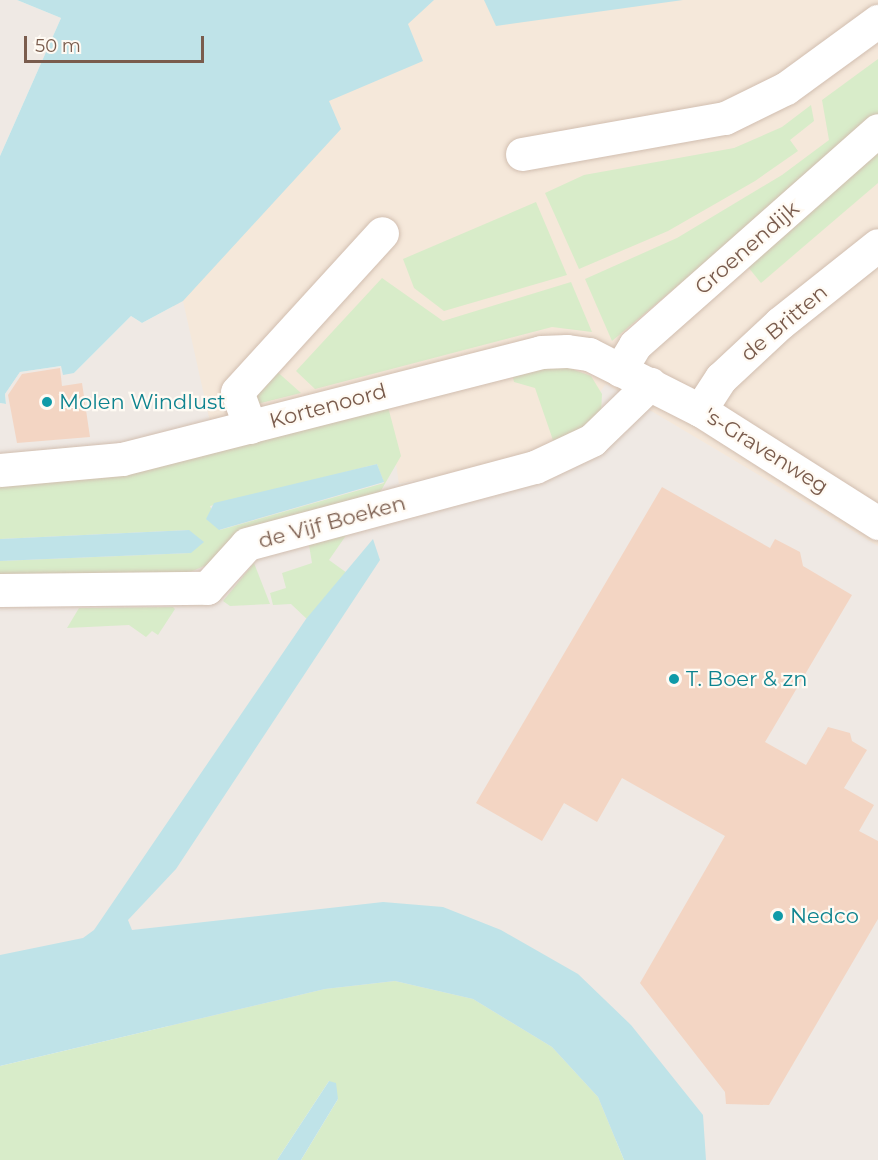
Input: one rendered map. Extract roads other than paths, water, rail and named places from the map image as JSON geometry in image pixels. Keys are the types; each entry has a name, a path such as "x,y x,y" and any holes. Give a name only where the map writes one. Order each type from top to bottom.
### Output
{"street":[{"path":"522,154 725,118 786,88 878,21"},
{"name":"Groenendijk","path":"620,370 635,345 878,130"},
{"path":"250,427 237,392 382,233"},
{"name":"de Britten","path":"700,410 721,378 780,323 878,245"},
{"name":"Kortenoord","path":"0,471 122,459 541,352 589,354 650,384"},
{"name":"'s-Gravenweg","path":"650,384 700,410 878,523"},
{"name":"de Vijf Boeken","path":"0,590 207,588 247,544 536,467 592,440 650,384"}],"water":[{"path":"17,0 434,0 408,24 423,61 329,101 341,129 183,301 142,323 131,316 74,373 63,375 61,366 20,372 5,394 6,404 0,403 0,156 61,18"},
{"path":"484,0 683,0 496,26"},
{"path":"377,464 384,482 219,530 206,519 214,503"},
{"path":"189,530 204,542 191,553 0,561 0,539"},
{"path":"373,539 380,560 176,869 128,920 132,930 383,902 443,907 501,930 578,974 631,1025 703,1115 706,1160 624,1160 598,1097 552,1047 473,999 395,981 325,989 0,1066 0,955 83,938 94,930 306,619"},
{"path":"329,1081 336,1083 338,1099 301,1160 277,1160"}],"place":[{"name":"Molen Windlust","path":"47,402"},
{"name":"T. Boer & zn","path":"674,679"},
{"name":"Nedco","path":"778,916"}]}
